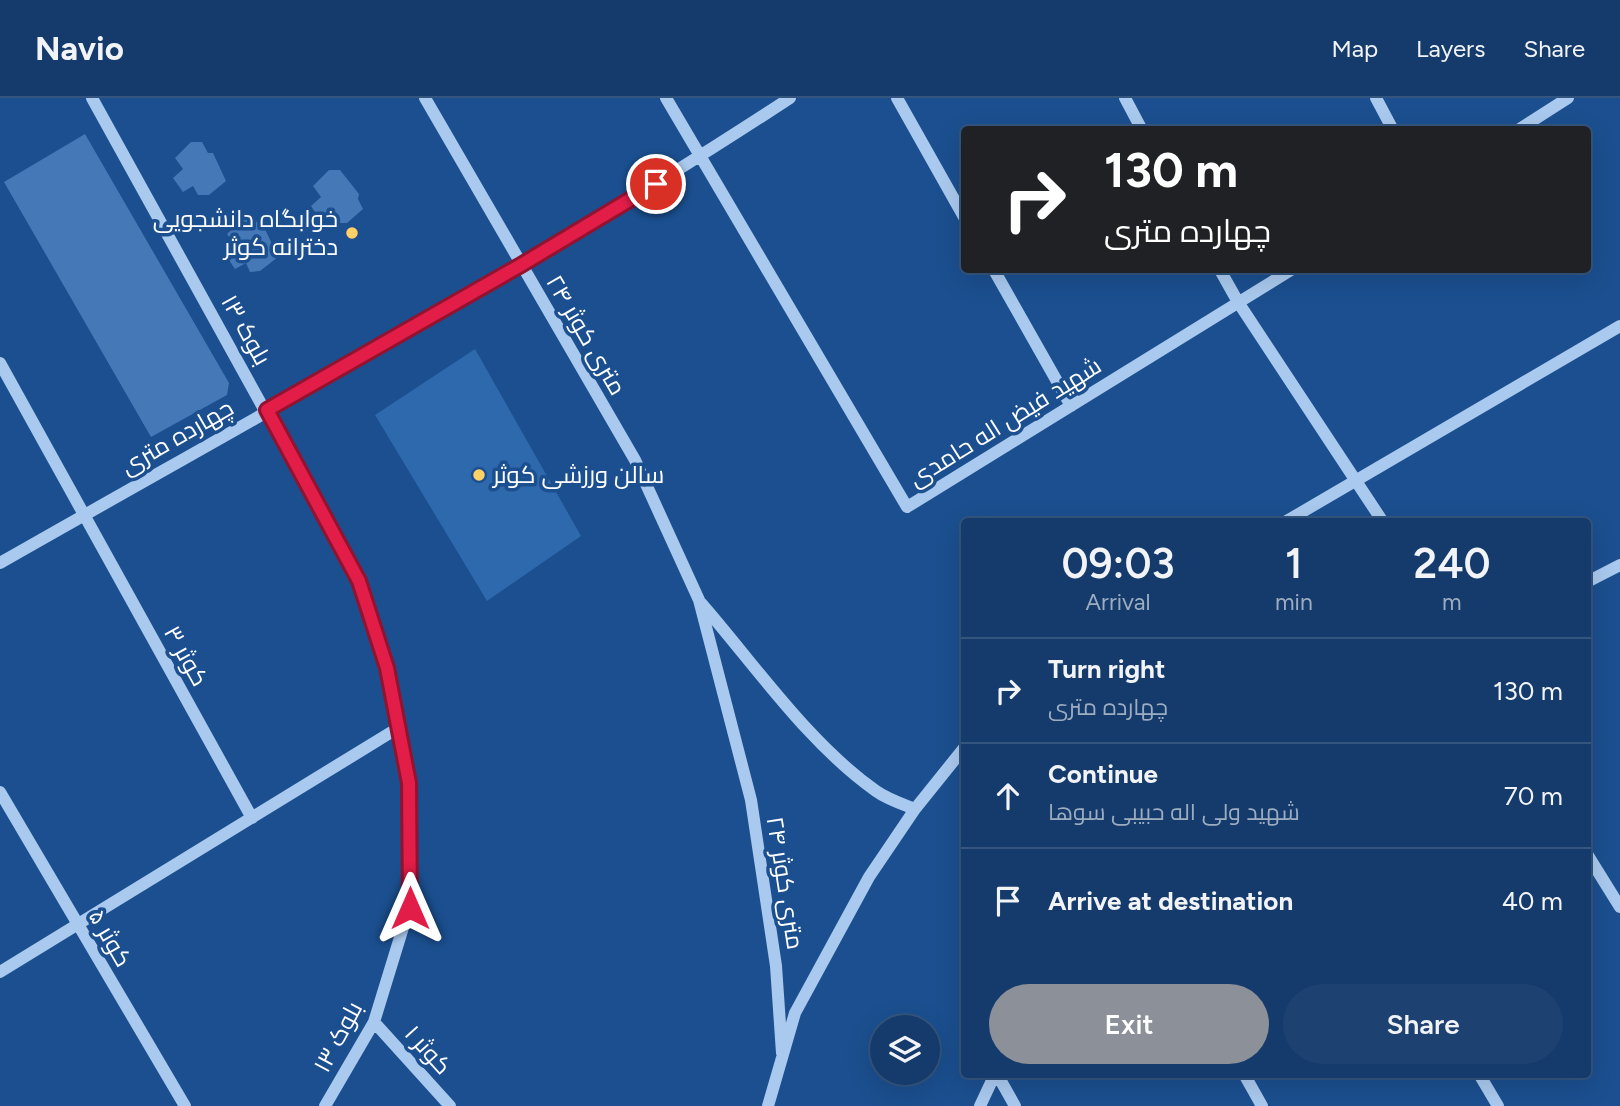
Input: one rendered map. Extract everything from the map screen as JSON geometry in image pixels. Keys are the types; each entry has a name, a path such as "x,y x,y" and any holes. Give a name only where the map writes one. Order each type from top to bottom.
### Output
{"street":[{"name":"بلوک ۱۳","path":"92,98 267,410 359,581 387,668 409,783 410,908 374,1022 325,1106"},
{"name":"۲۴ متری کوثر","path":"425,98 635,460 699,600 751,800 776,966 782,1053"},
{"path":"666,98 701,157"},
{"name":"چهارده متری","path":"0,563 521,265 701,157 790,98"},
{"path":"897,98 961,212"},
{"path":"1125,98 1140,126"},
{"path":"1376,98 1391,126"},
{"path":"1524,126 1568,98"},
{"name":"شهید فیض اله حامدی","path":"701,157 907,507 1286,273"},
{"path":"996,273 1071,406"},
{"path":"1222,273 1381,518"},
{"path":"1291,518 1620,326"},
{"name":"کوثر ۳","path":"0,363 252,818"},
{"path":"1591,580 1620,565"},
{"name":"۲۴ متری کوثر","path":"699,600 807,728 844,766 878,793 915,810"},
{"path":"0,972 398,728"},
{"path":"768,1106 795,1013 869,877 915,810 961,752"},
{"name":"کوثر ۵","path":"0,792 185,1106"},
{"path":"1591,860 1620,907"},
{"name":"کوثر ۱","path":"374,1022 450,1106"},
{"path":"980,1106 994,1078"},
{"path":"998,1078 1015,1106"},
{"path":"1246,1078 1262,1106"},
{"path":"1481,1078 1498,1106"}],"shaded area":[{"name":"سالن ورزشی کوثر","path":"475,349 581,536 487,601 375,415"}],"building":[{"path":"85,134 229,383 227,395 151,437 4,182"},
{"path":"191,142 202,142 208,153 213,153 226,181 209,195 198,195 193,186 183,192 173,178 183,169 175,158"},
{"path":"329,170 340,170 359,194 358,199 363,209 347,223 336,223 332,215 321,221 311,206 321,197 313,186"},
{"path":"244,218 254,218 261,229 265,229 278,257 260,271 250,272 246,263 235,269 225,254 235,246 227,234"}],"place":[{"name":"خوابگاه دانشجویی دخترانه کوثر","path":"352,233"},
{"name":"سالن ورزشی کوثر","path":"479,475"}],"route":[{"path":"410,908 409,783 387,668 359,581 267,410 521,265 656,184"}]}
